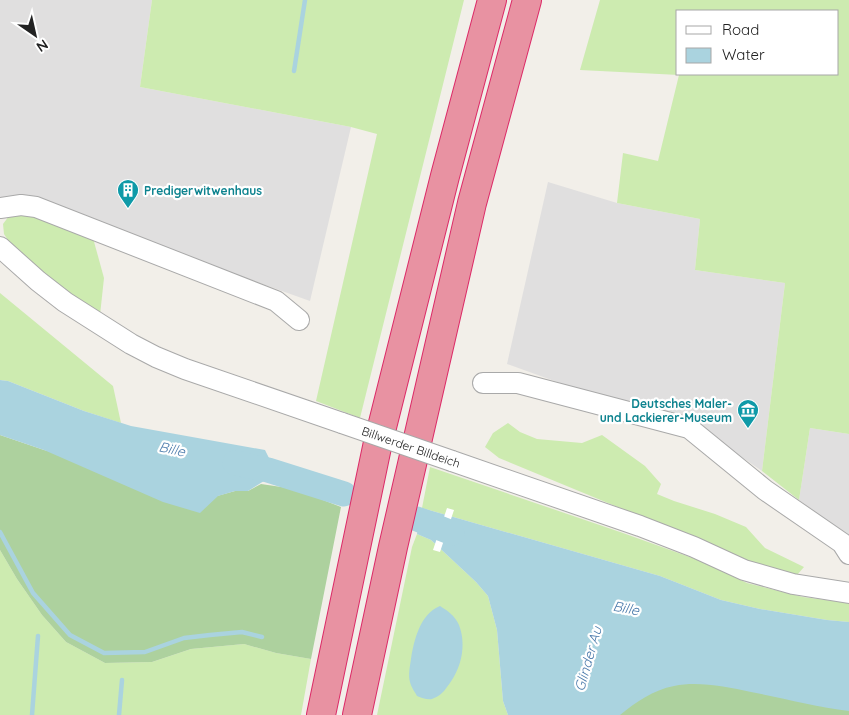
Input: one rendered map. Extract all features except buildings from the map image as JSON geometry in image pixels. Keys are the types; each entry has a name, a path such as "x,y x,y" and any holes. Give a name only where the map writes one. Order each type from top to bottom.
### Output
{"highway":[{"path":"321,715 377,447 445,176 492,0"},
{"path":"357,715 395,538 472,203 527,0"}],"street":[{"path":"0,208 21,204 36,208 276,301 299,320"},
{"name":"Billwerder Billdeich","path":"0,247 65,302 131,344 156,357 640,526 694,547 744,570 793,584 849,593"},
{"path":"483,383 518,383 689,428 765,490 842,543 849,554"}],"shaded area":[{"path":"0,0 152,0 140,87 351,127 310,301 54,209 0,200"},
{"path":"548,182 617,203 700,219 695,270 785,283 762,471 685,418 582,391 507,364"},
{"path":"810,428 849,434 849,540 799,500"}],"green space":[{"path":"152,0 464,0 360,418 316,401 377,134 351,127 140,87"},
{"path":"600,0 849,0 849,434 810,428 799,500 762,471 785,283 695,270 700,219 617,203 623,153 658,161 679,75 839,75 839,10 676,10 676,75 580,70"},
{"path":"23,211 93,238 104,278 100,315 59,286 11,245 4,234 3,224 9,216"},
{"path":"0,293 113,386 121,423 84,411 8,381 0,380"},
{"path":"508,423 520,432 537,439 582,443 602,435 645,466 661,484 657,494 746,527 765,548 804,567 797,575 778,571 741,558 499,458 485,447 493,433"},
{"path":"0,435 44,450 217,496 235,491 248,491 261,484 295,489 341,507 311,659 276,653 244,644 191,649 152,662 105,663 66,642 42,615 0,550"},
{"path":"430,467 698,560 747,583 803,597 849,603 849,622 760,609 721,600 660,576 422,508"},
{"path":"417,534 431,540 476,582 488,596 497,630 503,701 508,715 377,715 412,547"},
{"path":"0,550 42,615 66,642 105,663 152,662 191,649 244,644 276,653 311,659 301,715 0,715"},
{"path":"651,679 849,692 849,715 607,715"}],"water":[{"path":"0,380 8,381 84,411 131,426 265,450 271,462 267,479 248,491 235,491 218,496 200,513 163,502 44,450 0,435"},
{"name":"Glinder Au","path":"422,508 660,576 721,600 760,609 849,622 849,711 732,688 693,684 659,690 639,701 620,715 508,715 503,701 497,630 488,596 476,582 431,540 417,534"},
{"path":"440,606 451,614 459,625 462,641 461,658 456,673 444,691 439,696 426,699 417,696 411,686 409,676 410,665 419,628 427,615"}],"pier":[{"path":"447,508 454,510 440,552 433,550"}],"waterway":[{"path":"294,71 305,0"},
{"name":"Bille","path":"235,463 268,470 344,494"},
{"name":"Bille","path":"417,519 452,533"},
{"path":"0,532 33,593 70,635 104,653 145,652 184,638 210,635 242,632 262,637"},
{"path":"32,715 38,636"},
{"path":"119,715 122,680"}],"place":[{"name":"Predigerwitwenhaus","path":"128,209"},
{"name":"Deutsches Maler- und Lackierer-Museum","path":"748,429"}]}
